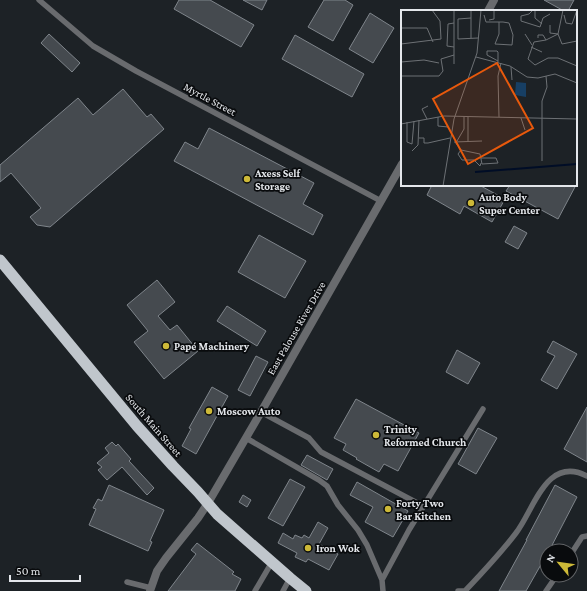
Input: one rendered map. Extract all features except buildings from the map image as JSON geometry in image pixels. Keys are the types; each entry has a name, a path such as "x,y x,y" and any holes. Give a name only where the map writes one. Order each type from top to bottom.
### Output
{"highway":[{"name":"South Main Street","path":"0,260 136,426 172,466 217,514 306,591"}],"street":[{"path":"489,10 494,0"},
{"name":"East Palouse River Drive","path":"150,590 157,571 208,503 401,166"}],"lane":[{"name":"Myrtle Street","path":"39,0 93,46 136,71 381,201"},
{"path":"382,580 422,506 483,409"},
{"path":"261,412 309,438 321,452 422,506"},
{"path":"246,438 327,486 338,505 367,545 382,580 383,591"},
{"path":"458,591 465,591 490,565 517,532 541,490 552,478 566,471 587,476"},
{"path":"578,543 582,537 587,536"},
{"path":"255,591 272,562"},
{"path":"284,591 290,578"},
{"path":"127,582 150,590"}],"place":[{"name":"Axess Self Storage","path":"247,179"},
{"name":"Auto Body Super Center","path":"471,203"},
{"name":"Papé Machinery","path":"166,346"},
{"name":"Moscow Auto","path":"209,411"},
{"name":"Trinity Reformed Church","path":"376,435"},
{"name":"Forty Two Bar Kitchen","path":"388,509"},
{"name":"Iron Wok","path":"308,548"}]}
